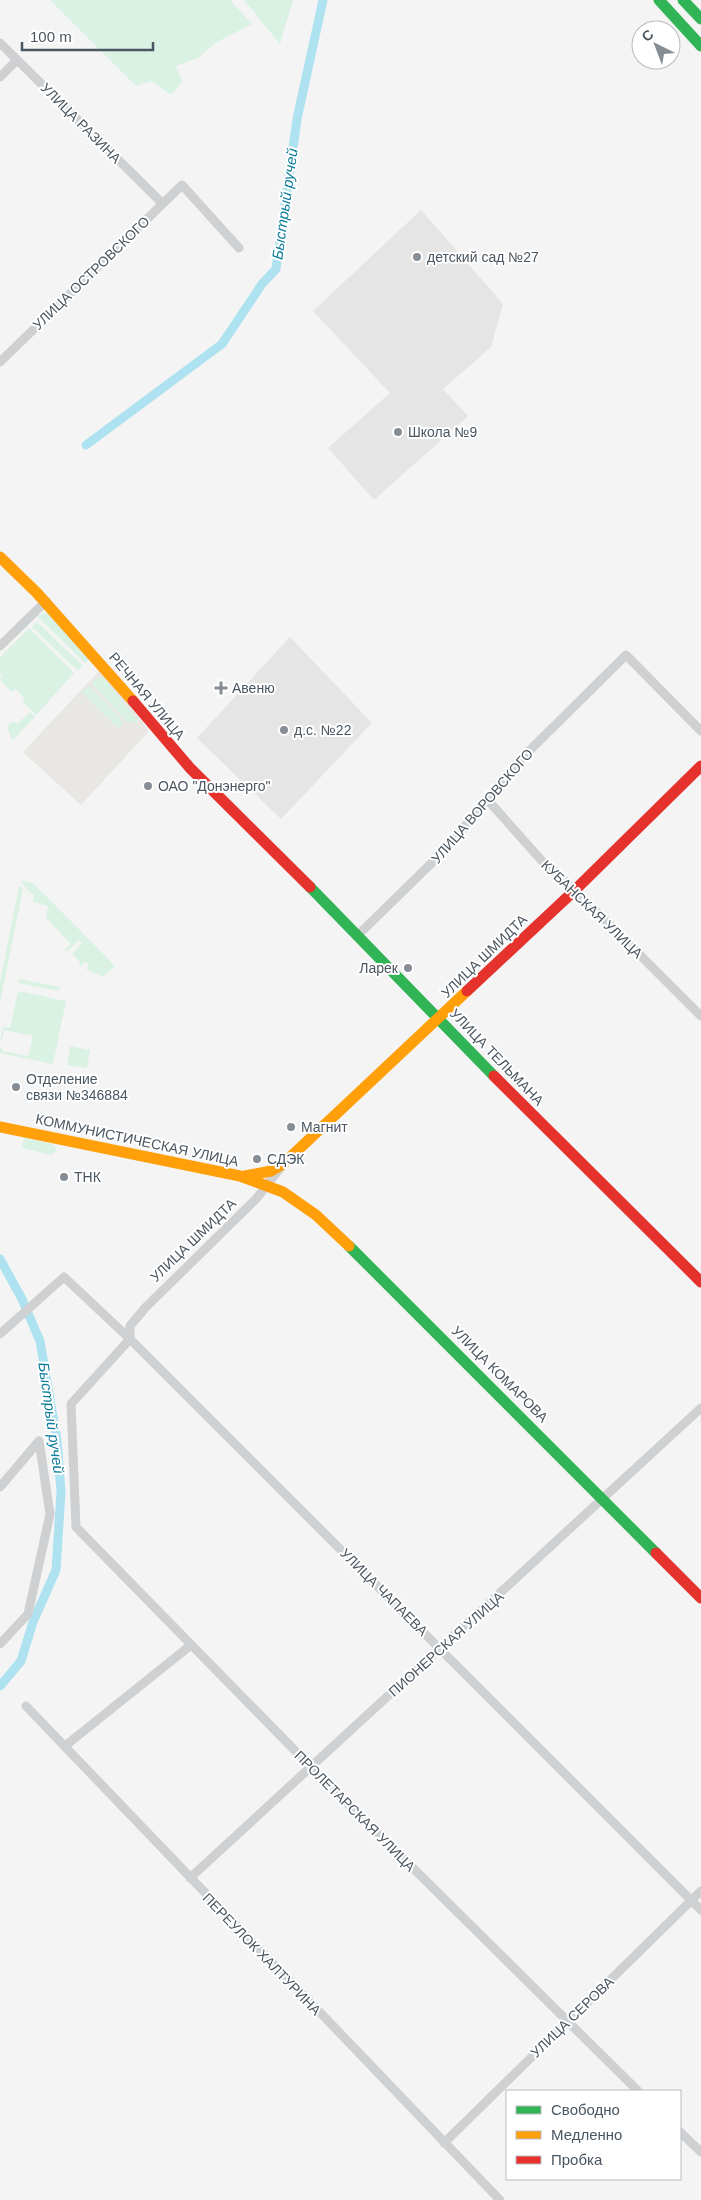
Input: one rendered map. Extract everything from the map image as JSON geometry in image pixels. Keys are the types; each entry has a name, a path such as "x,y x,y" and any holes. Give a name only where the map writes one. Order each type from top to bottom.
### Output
{"main road":[{"path":"659,0 701,46"},
{"path":"683,0 701,20"},
{"name":"РЕЧНАЯ УЛИЦА","path":"0,557 46,601 179,757 274,851"},
{"name":"УЛИЦА ШМИДТА","path":"240,1176 272,1171 283,1164 575,890 701,766"},
{"name":"УЛИЦА ТЕЛЬМАНА","path":"274,851 701,1282"},
{"name":"КОММУНИСТИЧЕСКАЯ УЛИЦА","path":"0,1127 240,1176 268,1185"},
{"name":"УЛИЦА КОМАРОВА","path":"268,1185 298,1201 344,1241 701,1598"}],"street":[{"name":"УЛИЦА РАЗИНА","path":"0,43 162,204"},
{"path":"0,77 17,60"},
{"name":"УЛИЦА ОСТРОВСКОГО","path":"0,362 182,186 239,248"},
{"path":"0,646 46,601"},
{"name":"УЛИЦА ВОРОВСКОГО","path":"358,935 447,848 516,764 626,655 701,731"},
{"name":"КУБАНСКАЯ УЛИЦА","path":"487,799 542,860 575,890 701,1016"},
{"name":"УЛИЦА ШМИДТА","path":"130,1339 130,1326 144,1308 268,1185 283,1164"},
{"name":"УЛИЦА ЧАПАЕВА","path":"0,1334 64,1278 130,1339 701,1910"},
{"name":"ПРОЛЕТАРСКАЯ УЛИЦА","path":"130,1339 71,1404 76,1527 311,1767 637,2090"},
{"name":"ПИОНЕРСКАЯ УЛИЦА","path":"190,1878 701,1408"},
{"path":"0,1487 39,1441 50,1514 28,1614 0,1644"},
{"path":"65,1746 191,1645"},
{"name":"ПЕРЕУЛОК ХАЛТУРИНА","path":"26,1706 444,2144 500,2200"},
{"name":"УЛИЦА СЕРОВА","path":"444,2144 701,1891"},
{"path":"681,2133 701,2152"}],"shaded area":[{"name":"детский сад №27","path":"421,210 503,304 491,347 443,389 468,416 374,500 328,448 390,393 313,311"},
{"name":"д.с. №22","path":"290,637 372,723 281,819 197,738"},
{"path":"102,668 149,731 81,805 23,752"}],"green space":[{"path":"50,0 230,0 252,24 215,43 198,58 176,66 182,82 171,95 151,81 136,86"},
{"path":"244,0 293,0 280,44"},
{"path":"49,613 90,659 85,663 37,616"},
{"path":"37,622 83,666 78,671 32,627"},
{"path":"29,628 74,673 36,715 22,701 25,698 16,689 12,692 0,680 2,676 0,675 0,657"},
{"path":"100,677 104,678 139,722 128,722 91,683"},
{"path":"88,685 124,723 119,728 81,692"},
{"path":"30,712 35,717 12,741 7,726 13,721 17,724"},
{"path":"21,881 33,883 115,966 103,977 86,969 89,964 84,962 81,967 79,961 72,954 82,944 79,940 66,952 65,949 71,944 46,918 48,906 33,902 34,894 29,892"},
{"path":"19,885 23,890 0,1002 0,983"},
{"path":"19,979 60,987 59,991 18,983"},
{"path":"18,991 66,1001 53,1064 0,1053 0,1047 2,1051 28,1056 33,1036 4,1030 2,1039 0,1039 3,1027 10,1028"},
{"path":"70,1046 90,1050 87,1068 67,1065"},
{"path":"24,1138 53,1144 56,1151 51,1155 26,1149 22,1147"}],"waterway":[{"name":"Быстрый ручей","path":"86,445 222,344 262,284 276,269 297,119 323,0"},
{"name":"Быстрый ручей","path":"0,1259 22,1299 40,1341 57,1440 61,1492 56,1570 33,1622 21,1661 0,1686"}],"traffic: fast":[{"path":"659,0 701,46"},
{"path":"683,0 701,19"},
{"path":"310,887 494,1076"},
{"path":"349,1246 656,1553"}],"traffic: slow":[{"path":"0,557 37,593 133,701"},
{"path":"245,1176 271,1171 283,1164 467,991"},
{"path":"0,1127 240,1176 283,1192 316,1215 349,1246"}],"traffic: jam":[{"path":"133,701 190,768 310,887"},
{"path":"467,991 575,890 701,766"},
{"path":"494,1076 701,1282"},
{"path":"656,1553 701,1598"}],"place":[{"name":"детский сад №27","path":"417,257"},
{"name":"Школа №9","path":"398,432"},
{"name":"Авеню","path":"221,688"},
{"name":"д.с. №22","path":"284,730"},
{"name":"ОАО \"Донэнерго\"","path":"148,786"},
{"name":"Ларек","path":"408,968"},
{"name":"Отделение связи №346884","path":"16,1087"},
{"name":"Магнит","path":"291,1127"},
{"name":"СДЭК","path":"257,1159"},
{"name":"ТНК","path":"64,1177"}]}
